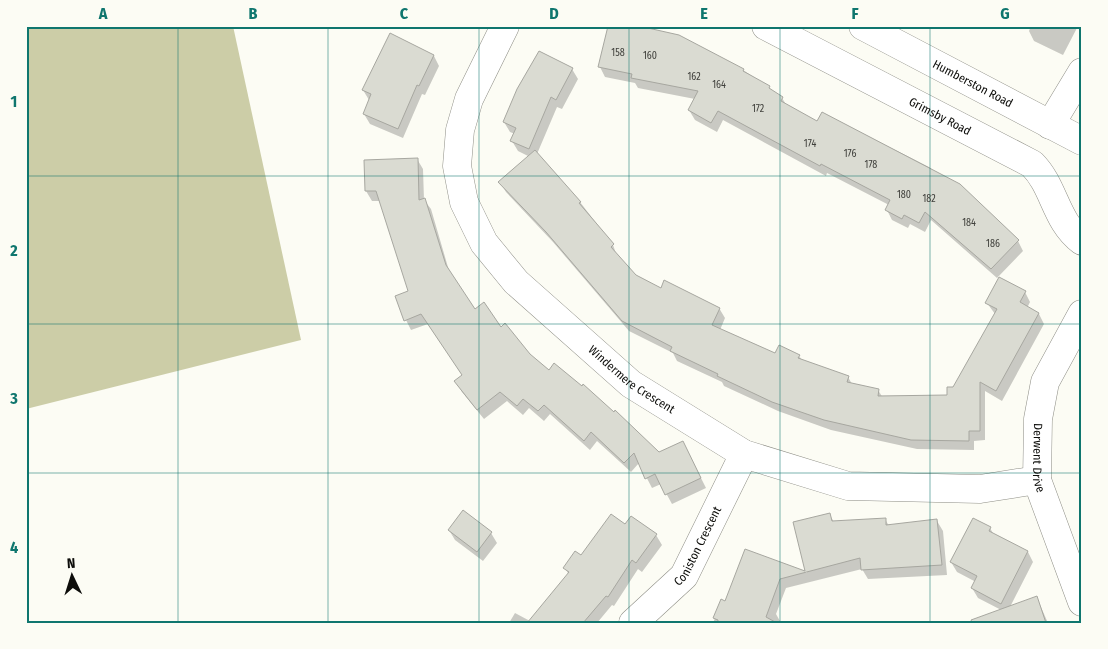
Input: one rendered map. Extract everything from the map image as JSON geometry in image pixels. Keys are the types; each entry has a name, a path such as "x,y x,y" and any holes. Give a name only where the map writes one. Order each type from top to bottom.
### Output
{"street":[{"name":"Windermere Crescent","path":"505,26 469,99 460,130 457,166 464,202 484,243 516,282 631,384 744,454 848,486 980,489 1037,480"},
{"name":"Grimsby Road","path":"766,26 1032,164 1043,175 1061,219 1071,233 1082,241"},
{"name":"Humberston Road","path":"863,26 1082,141"},
{"path":"1050,125 1082,72"},
{"name":"Derwent Drive","path":"1082,314 1045,382 1038,419 1037,480 1082,602"},
{"name":"Coniston Crescent","path":"633,623 684,576 744,454"}],"green space":[{"path":"26,26 233,26 301,340 26,409"}],"building":[{"path":"608,26 639,26 679,35 744,69 743,71 770,86 769,88 783,97 781,101 817,121 822,112 960,184 1019,240 991,269 925,212 919,223 904,215 902,219 885,210 890,200 821,164 820,166 718,111 711,123 688,110 698,91 631,78 632,74 598,67"},
{"path":"390,33 434,55 419,86 417,85 398,129 363,114 371,94 362,90"},
{"path":"539,51 573,68 556,100 551,97 529,149 510,141 516,128 503,122 517,89"},
{"path":"535,150 581,202 579,203 614,244 611,247 636,275 661,288 664,280 720,308 712,325 775,353 779,345 800,355 798,358 849,376 847,382 879,389 878,396 947,395 947,387 953,387 997,309 985,303 999,277 1026,291 1020,302 1039,313 996,391 980,382 980,431 969,431 969,441 911,440 824,420 772,402 717,376 718,374 670,351 672,347 622,321 546,232 498,182"},
{"path":"418,158 419,200 425,198 446,265 475,309 484,302 501,327 505,323 530,354 549,370 554,363 582,386 583,384 614,412 615,410 659,452 683,441 701,478 665,495 655,474 645,479 634,453 624,463 591,432 584,441 544,405 538,411 523,399 517,406 500,392 477,410 454,381 462,375 421,314 404,321 395,296 408,291 376,191 365,191 364,160"},
{"path":"463,510 492,532 477,552 448,530"},
{"path":"830,513 832,521 886,518 886,525 937,519 942,565 861,570 860,558 780,579 766,617 777,623 718,623 718,620 713,618 721,599 725,601 745,549 805,571 793,522"},
{"path":"611,514 625,524 631,516 657,534 636,563 632,560 608,597 606,596 583,623 527,623 569,572 563,568 575,551 581,555"},
{"path":"973,518 991,527 989,531 1028,551 1001,604 971,588 977,576 950,562"},
{"path":"1037,596 1046,623 972,623 971,620"}]}
